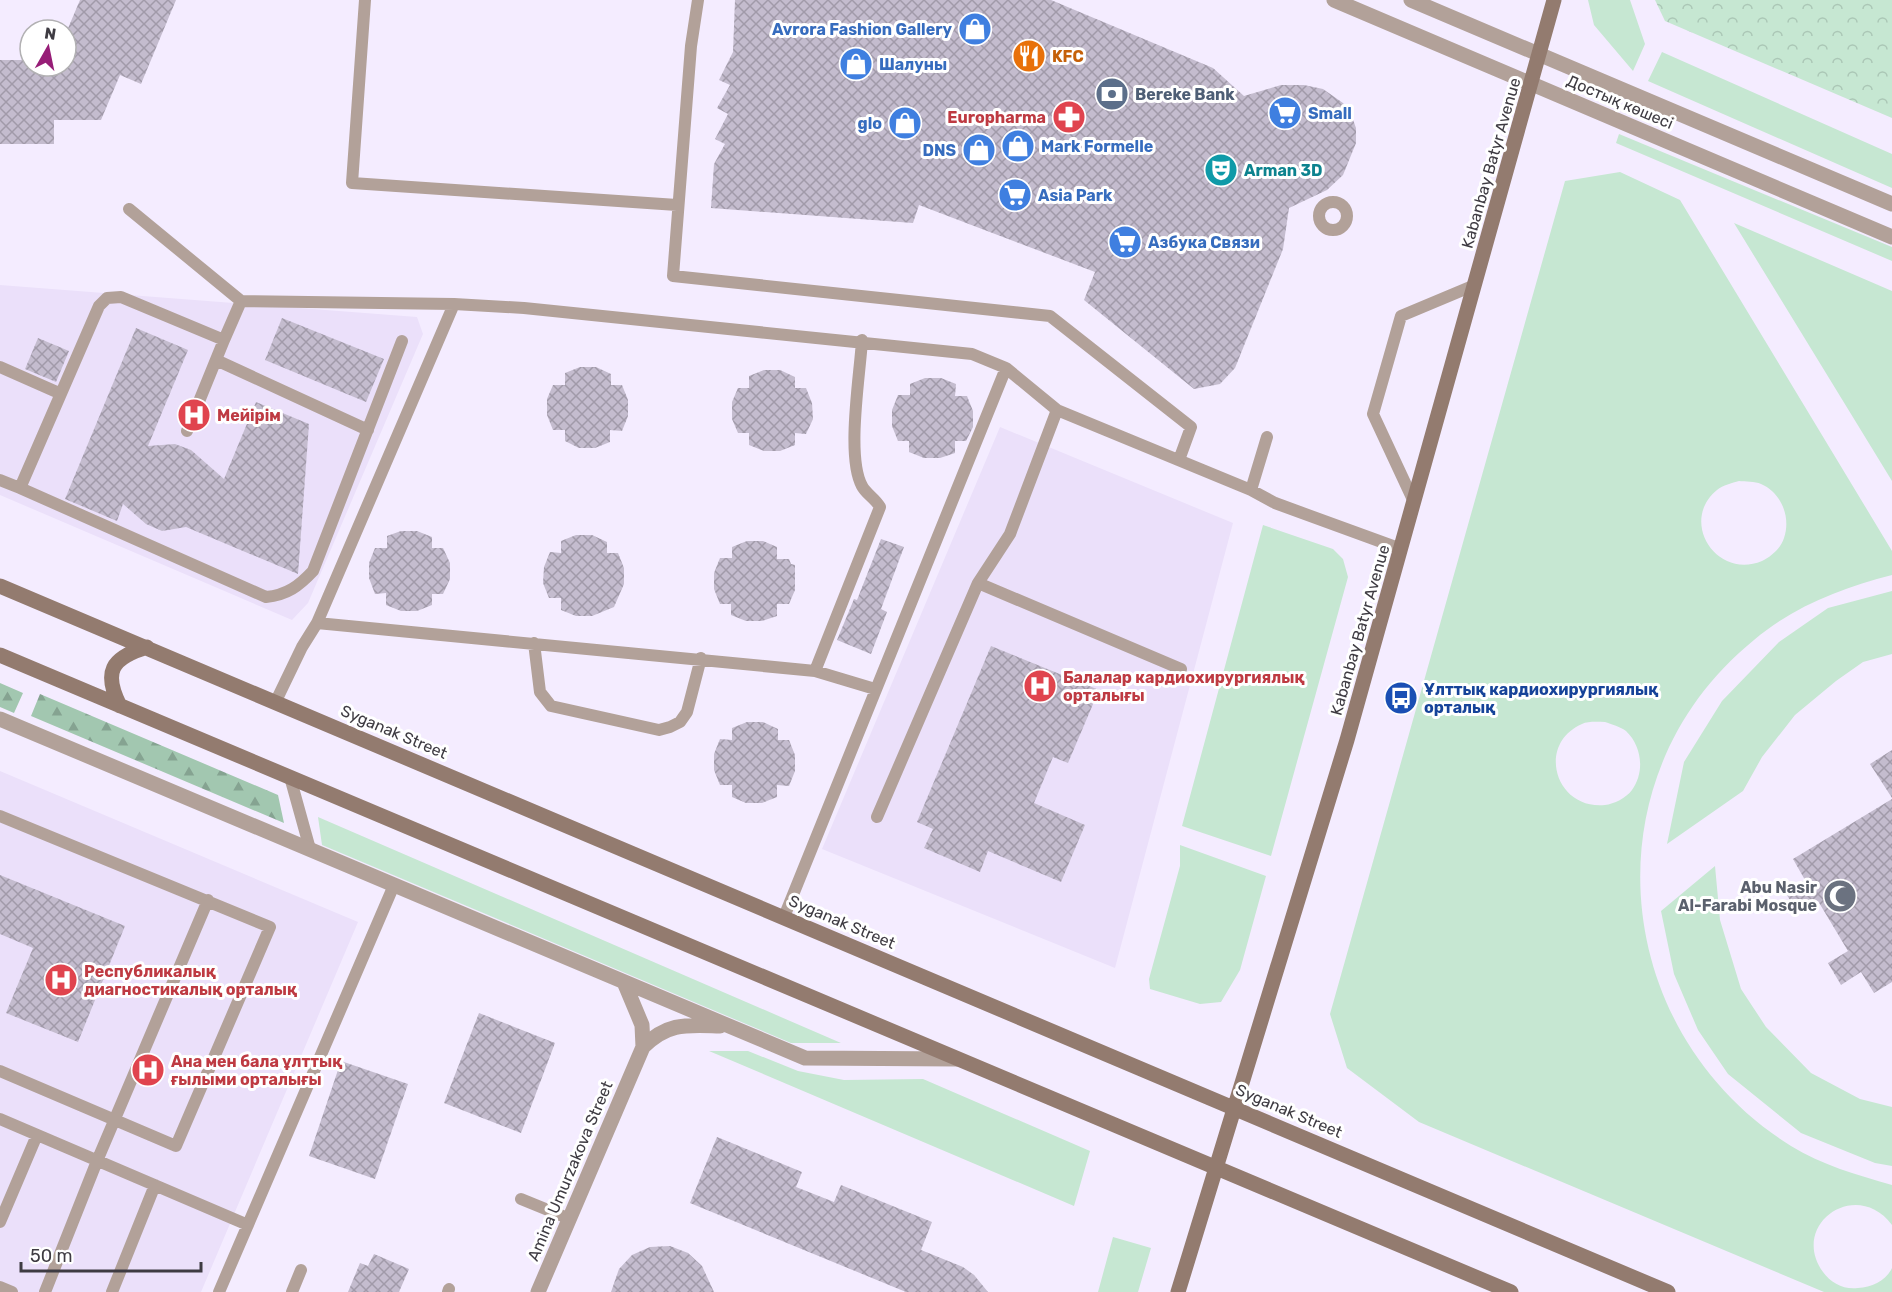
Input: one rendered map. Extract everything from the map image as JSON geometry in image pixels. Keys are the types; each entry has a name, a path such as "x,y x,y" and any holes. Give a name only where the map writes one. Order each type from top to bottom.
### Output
{"main road":[{"name":"Kabanbay Batyr Avenue","path":"1178,1292 1347,740 1533,83 1554,0"},
{"name":"Syganak Street","path":"0,586 1668,1292"},
{"path":"120,706 111,689 110,675 117,661 128,653 147,647"},
{"path":"0,655 1511,1292"},
{"name":"Kabanbay Batyr Avenue","path":"1184,1292 1186,1267"}],"street":[{"name":"Достық көшесі","path":"1334,0 1892,237"},
{"name":"Достық көшесі","path":"1411,0 1892,204"},
{"path":"0,719 805,1058 960,1059"},
{"path":"624,982 642,1025 643,1047"},
{"path":"643,1047 657,1034 680,1025 729,1026"},
{"name":"Amina Umurzakova Street","path":"538,1292 643,1047"}],"lane":[{"path":"365,0 352,183 677,205"},
{"path":"698,0 677,205 673,276 1050,316 1191,427 1179,460"},
{"path":"129,209 241,301 454,304 862,340 972,354 1006,369 1057,410 1251,490 1275,503 1401,549"},
{"path":"1414,502 1373,414 1401,316 1476,285"},
{"path":"20,488 59,393 99,306 107,298 122,297 224,340"},
{"path":"187,431 241,301"},
{"path":"276,702 302,647 317,623 454,304"},
{"path":"815,671 880,507 874,496 862,487 854,462 862,340"},
{"path":"0,480 266,597 281,596 300,585 313,571 402,341"},
{"path":"216,360 368,430"},
{"path":"0,367 59,393"},
{"path":"784,917 1006,369"},
{"path":"877,817 978,584 1010,534 1057,410"},
{"path":"1251,490 1267,437"},
{"path":"978,584 1181,669"},
{"path":"317,623 701,658 815,671 875,689"},
{"path":"534,644 540,692 551,706 659,730 680,723 687,712 701,658"},
{"path":"290,777 310,849"},
{"path":"0,816 270,927 176,1146 0,1071"},
{"path":"219,1292 394,885"},
{"path":"45,1292 97,1161 208,900"},
{"path":"0,1119 248,1225"},
{"path":"0,1222 38,1135"},
{"path":"111,1292 155,1185"},
{"path":"521,1199 570,1219"},
{"path":"292,1292 301,1270"},
{"path":"0,1287 12,1292"}],"shaded area":[{"name":"Мейірім","path":"0,285 417,317 423,334 308,603 292,620 0,495"},
{"name":"Балалар кардиохирургиялық орталығы","path":"1000,427 1233,523 1115,968 822,849"},
{"name":"Ана мен бала ұлттық ғылыми орталығы","path":"0,771 358,922 201,1292 0,1292"}],"green space":[{"path":"1588,0 1630,0 1645,44 1633,71 1594,25"},
{"path":"1655,0 1892,0 1892,118 1665,21"},
{"path":"1662,52 1892,154 1892,188 1648,81"},
{"path":"1619,134 1892,247 1892,261 1616,143"},
{"path":"1620,172 1680,200 1892,551 1892,575 1837,592 1785,617 1754,640 1700,696 1663,761 1644,831 1641,902 1655,972 1685,1039 1731,1097 1791,1146 1803,1153 1840,1169 1892,1185 1892,1225 1877,1211 1861,1205 1845,1206 1831,1213 1820,1224 1814,1238 1815,1255 1823,1272 1834,1282 1848,1288 1868,1286 1882,1280 1892,1268 1892,1292 1824,1292 1419,1122 1347,1068 1330,1014 1565,181","holes":["1739,481 1759,483 1774,493 1783,507 1786,522 1784,538 1775,552 1762,561 1745,565 1730,562 1718,555 1708,544 1702,531 1702,517 1706,503 1719,488","1605,722 1626,731 1636,744 1640,759 1639,775 1632,790 1620,800 1605,805 1588,804 1574,797 1564,787 1558,774 1556,760 1559,746 1568,733 1584,723"]},
{"path":"1734,223 1892,291 1892,481"},
{"path":"1263,525 1333,549 1343,559 1348,577 1271,856 1182,826"},
{"path":"1892,591 1892,654 1863,662 1795,715 1762,757 1743,791 1667,844 1684,762 1722,701 1779,642 1828,608"},
{"path":"0,683 23,693 14,713 0,707"},
{"path":"40,694 278,795 284,823 31,716"},
{"path":"318,817 841,1043 791,1043 322,845"},
{"path":"1180,845 1266,876 1240,970 1221,1002 1200,1004 1150,989 1149,979 1180,866"},
{"path":"1715,866 1720,920 1741,989 1766,1027 1811,1073 1860,1099 1892,1107 1892,1166 1875,1163 1801,1133 1728,1074 1698,1030 1674,974 1661,911"},
{"path":"709,1051 748,1051 798,1071 844,1080 923,1079 1090,1151 1074,1206"},
{"path":"1113,1237 1151,1248 1138,1292 1098,1292"}],"building":[{"path":"80,0 176,0 141,84 120,75 101,120 54,120 54,144 0,144 0,60 18,60 18,78 78,78 78,18 72,18"},
{"name":"Asia Park","path":"735,0 1051,0 1213,68 1244,96 1281,85 1304,85 1323,89 1343,103 1351,114 1356,128 1356,143 1343,175 1327,190 1289,208 1283,249 1235,368 1220,384 1194,389 1084,300 1095,272 919,205 913,223 711,208 714,164 725,144 715,139 728,114 717,108 730,85 719,80 733,52"},
{"path":"282,318 384,359 366,402 265,360"},
{"path":"136,328 188,350 148,446 175,444 191,450 224,479 256,402 309,424 298,574 186,527 162,531 146,524 123,504 117,521 65,499"},
{"path":"38,338 69,351 56,382 25,369"},
{"path":"580,367 596,367 611,374 611,385 622,385 628,400 628,416 622,431 610,430 610,442 595,448 579,448 565,441 565,430 553,430 547,415 547,399 553,385 565,385 565,373"},
{"path":"764,370 780,370 795,377 795,388 806,388 812,403 813,419 806,434 795,433 795,445 780,451 764,451 749,445 749,433 738,433 732,419 732,402 738,388 749,388 749,376"},
{"path":"925,378 941,378 956,384 955,396 967,396 973,411 973,427 966,441 955,441 955,453 940,458 924,458 909,452 909,441 898,441 892,426 892,410 898,395 910,395 910,384"},
{"path":"401,531 417,531 432,537 432,548 443,548 450,563 450,579 443,594 432,594 432,605 417,611 401,611 386,605 386,593 375,594 369,578 369,563 375,548 387,548 387,536"},
{"path":"576,535 592,535 607,542 607,553 618,553 624,568 624,584 614,607 592,616 576,616 561,610 561,598 549,598 543,583 544,567 550,552 561,553 561,541"},
{"path":"881,539 904,547 881,609 887,612 871,654 837,640 854,599 857,600"},
{"path":"747,541 763,541 777,547 777,559 789,559 791,564 795,565 795,590 789,604 777,604 777,616 762,621 746,621 731,615 731,604 720,604 714,589 714,573 720,558 732,558 732,547"},
{"path":"991,646 1099,690 1068,763 1053,757 1034,803 1085,825 1061,882 988,851 980,872 924,848 933,829 917,822"},
{"path":"747,722 763,722 778,729 778,740 789,740 795,755 795,771 789,786 777,785 777,797 762,803 746,803 732,797 732,785 720,785 714,770 714,754 720,739 732,740 732,728"},
{"path":"1892,750 1892,798 1870,764"},
{"name":"Abu Nasir Al-Farabi Mosque","path":"1892,799 1892,982 1874,993 1861,972 1841,985 1828,963 1848,951 1818,901 1798,913 1785,892 1805,880 1793,859"},
{"name":"Республикалық диагностикалық орталық","path":"0,875 125,926 78,1042 6,1013 33,948 0,934"},
{"path":"479,1013 555,1043 521,1133 444,1103"},
{"path":"341,1061 408,1084 375,1179 309,1156"},
{"path":"717,1137 802,1172 796,1187 834,1202 841,1185 932,1222 921,1250 963,1267 974,1275 988,1292 906,1292 690,1203"},
{"path":"670,1246 688,1253 702,1266 714,1292 611,1292 619,1269 632,1255 650,1247"},
{"path":"374,1254 409,1269 399,1292 348,1292 360,1263 368,1266"}],"place":[{"name":"Avrora Fashion Gallery","path":"975,29"},
{"name":"KFC","path":"1029,56"},
{"name":"Шалуны","path":"856,64"},
{"name":"Bereke Bank","path":"1112,94"},
{"name":"Small","path":"1285,113"},
{"name":"Europharma","path":"1069,117"},
{"name":"glo","path":"905,123"},
{"name":"Mark Formelle","path":"1018,146"},
{"name":"DNS","path":"979,150"},
{"name":"Arman 3D","path":"1221,170"},
{"name":"Asia Park","path":"1015,195"},
{"name":"Азбука Связи","path":"1125,242"},
{"name":"Мейірім","path":"194,415"},
{"name":"Балалар кардиохирургиялық орталығы","path":"1040,686"},
{"name":"Ұлттық кардиохирургиялық орталық","path":"1401,698"},
{"name":"Abu Nasir Al-Farabi Mosque","path":"1840,896"},
{"name":"Республикалық диагностикалық орталық","path":"61,980"},
{"name":"Ана мен бала ұлттық ғылыми орталығы","path":"148,1070"}]}
